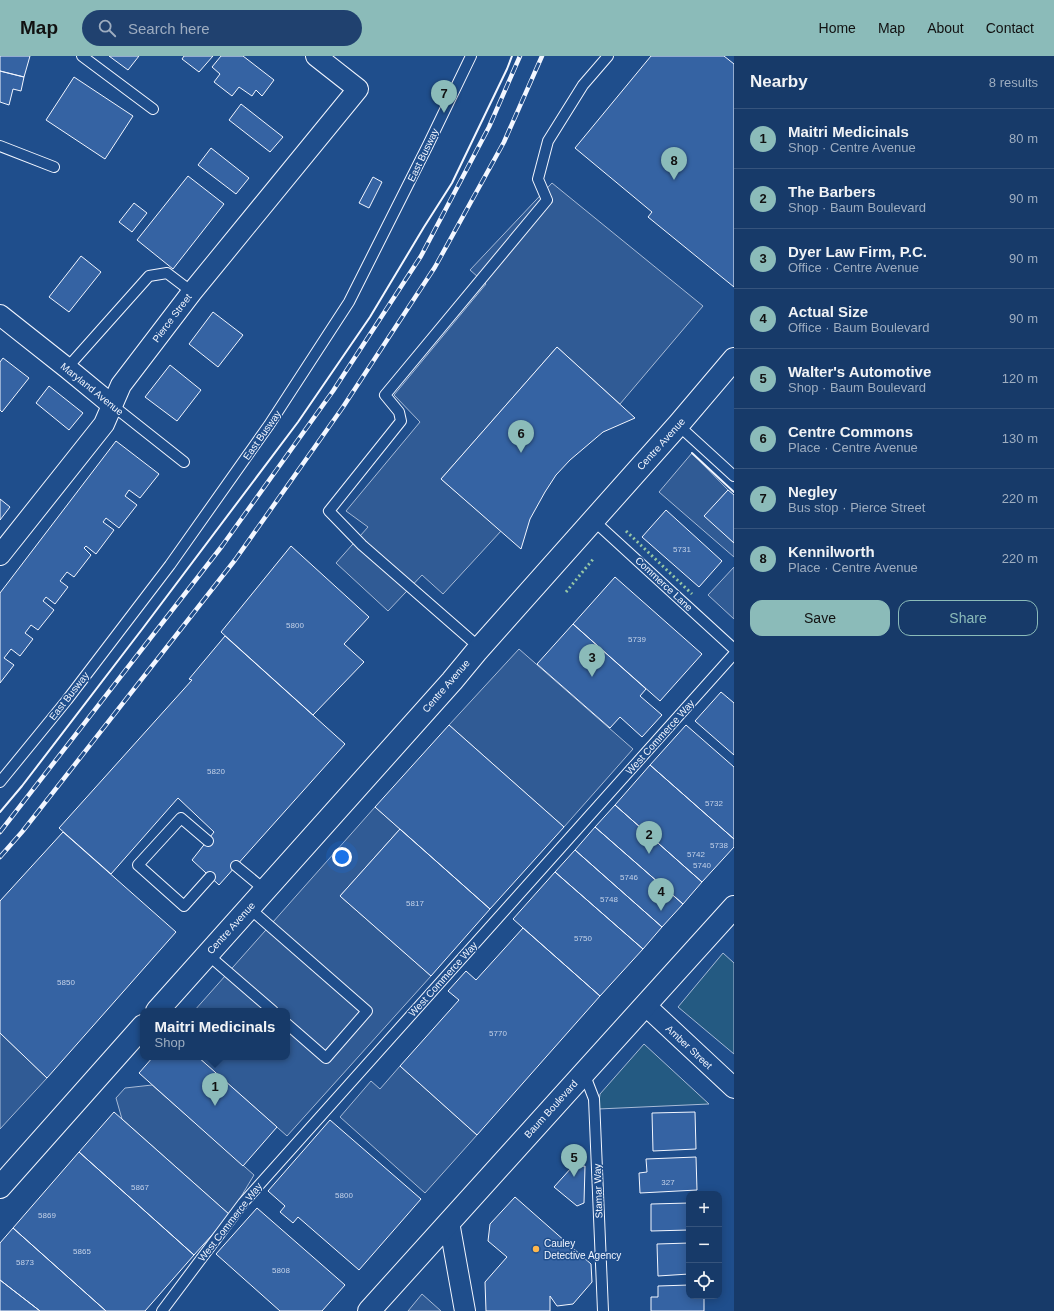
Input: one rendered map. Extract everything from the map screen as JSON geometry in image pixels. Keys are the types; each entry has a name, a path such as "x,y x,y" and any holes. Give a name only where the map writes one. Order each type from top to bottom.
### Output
{"main road":[{"name":"Centre Avenue","path":"160,1008 678,426 734,359"},
{"name":"Baum Boulevard","path":"369,1311 734,907"},
{"path":"0,1187 140,1029"}],"street":[{"name":"Pierce Street","path":"0,555 104,424 121,385 192,292 358,89 316,56"},
{"name":"Maryland Avenue","path":"1,319 67,368 112,406"},
{"name":"Amber Street","path":"645,1005 734,1088"},
{"path":"450,1222 465,1311"}],"lane":[{"path":"82,56 153,109"},
{"name":"East Busway","path":"0,782 67,700 165,571 270,425 349,302 428,146 471,56"},
{"path":"480,648 362,545 329,511 401,421 399,412 385,395 546,200 538,179 548,141 583,84 608,56"},
{"path":"0,146 54,167"},
{"path":"67,368 149,276 167,273 192,292"},
{"name":"Maryland Avenue","path":"112,406 184,462"},
{"path":"678,426 734,476"},
{"name":"Commerce Lane","path":"593,520 734,649"},
{"name":"West Commerce Way","path":"162,1311 243,1203 734,654"},
{"path":"208,841 181,818 138,865 184,906 210,877"},
{"path":"236,866 265,890"},
{"path":"248,907 367,1011 326,1058 290,1027"},
{"path":"207,954 270,1008"},
{"name":"Stamar Way","path":"584,1073 594,1099 603,1311"}],"shaded area":[{"path":"552,183 703,306 620,404 557,347 441,479 501,531 443,594 422,575 388,611 336,563 368,527 346,511 420,422 394,395 486,284 470,270"},
{"path":"692,453 728,490 705,516 734,543 734,557 659,492"},
{"path":"734,567 734,619 708,595"},
{"path":"519,649 633,749 564,827 449,725"},
{"path":"375,807 400,829 340,896 431,976 287,1136 201,1060 290,1060 290,1008 197,1008"},
{"path":"723,953 734,963 734,1054 678,1007"},
{"path":"0,1033 47,1078 0,1129"},
{"path":"644,1044 709,1104 598,1109 600,1094"},
{"path":"400,1066 477,1135 425,1193 340,1117 371,1081 380,1089"},
{"path":"152,1085 254,1175 230,1215 122,1119 116,1098 125,1088"},
{"path":"422,1294 441,1311 408,1311"}],"building":[{"path":"0,56 30,56 24,77 0,71"},
{"path":"109,56 139,56 128,70"},
{"path":"184,56 213,56 199,72 182,59"},
{"path":"221,56 243,56 274,80 262,96 256,90 252,96 239,87 232,96 214,82 220,74 212,67"},
{"path":"651,56 724,56 734,64 734,287 648,217 652,212 575,148"},
{"path":"0,71 24,77 21,91 13,89 9,105 0,102"},
{"path":"74,77 133,116 105,159 46,120"},
{"path":"241,104 283,137 270,152 229,120"},
{"path":"211,148 249,178 236,194 198,165"},
{"path":"188,176 224,204 173,269 137,240"},
{"path":"373,177 382,182 369,208 359,203"},
{"path":"134,203 147,213 132,232 119,222"},
{"path":"81,256 101,272 69,312 49,297"},
{"path":"213,312 243,335 218,367 189,344"},
{"path":"557,347 635,418 603,432 570,460 556,475 530,519 521,549 441,479"},
{"path":"3,358 29,378 2,412 0,410 0,362"},
{"path":"170,365 201,390 177,421 145,397"},
{"path":"49,386 83,413 69,430 36,403"},
{"path":"116,441 159,474 140,498 129,490 125,496 137,505 119,528 106,518 103,522 114,530 96,554 86,546 84,548 91,555 74,577 67,572 60,581 68,587 55,604 46,597 43,601 54,610 38,630 31,625 25,633 33,639 20,656 11,649 4,658 14,665 0,683 0,593"},
{"path":"728,490 734,495 734,543 704,516"},
{"path":"0,499 10,507 0,520"},
{"path":"666,510 722,561 699,587 642,537"},
{"path":"291,546 369,617 344,644 364,662 313,715 221,632"},
{"path":"615,577 702,654 660,701 573,624"},
{"path":"573,624 646,689 640,696 662,715 642,737 620,717 610,728 537,664"},
{"path":"225,636 345,744 219,885 192,860 214,832 178,798 111,874 59,828 192,680 189,679"},
{"path":"721,692 734,703 734,755 695,721"},
{"path":"449,725 564,827 490,909 375,807"},
{"path":"686,725 734,767 734,839 650,765"},
{"path":"650,765 734,839 734,847 702,882 615,805"},
{"path":"615,805 702,882 683,904 595,827"},
{"path":"595,827 683,904 662,927 575,850"},
{"path":"400,829 490,909 431,976 340,896"},
{"path":"63,832 176,932 47,1078 0,1033 0,901"},
{"path":"575,850 662,927 643,949 555,872"},
{"path":"555,872 643,949 600,996 513,919"},
{"path":"523,928 600,996 477,1135 400,1066 459,1000 448,991 466,971 476,980"},
{"path":"150,1060 201,1060 277,1127 243,1166 139,1073"},
{"path":"114,1112 230,1215 194,1255 79,1152"},
{"path":"695,1112 696,1149 653,1151 652,1113"},
{"path":"330,1120 421,1199 359,1270 298,1217 293,1223 280,1212 285,1206 268,1191"},
{"path":"79,1152 194,1255 145,1311 106,1311 13,1228"},
{"path":"696,1157 697,1190 640,1193 639,1173 647,1172 646,1159"},
{"path":"585,1166 584,1203 577,1206 554,1187 572,1167"},
{"name":"Cauley Detective Agency","path":"515,1197 591,1264 592,1282 573,1304 557,1306 550,1296 550,1311 486,1311 485,1282 507,1257 488,1241 490,1224"},
{"path":"686,1203 686,1230 651,1231 651,1204"},
{"path":"257,1208 345,1285 322,1311 280,1311 216,1254"},
{"path":"13,1228 106,1311 40,1311 0,1280 0,1243"},
{"path":"686,1243 686,1274 658,1276 657,1244"},
{"path":"0,1280 40,1311 0,1311"},
{"path":"686,1285 686,1299 704,1299 704,1311 651,1311 651,1297 658,1297 658,1286"}],"railway":[{"path":"0,832 222,546 333,391 421,256 489,127 520,56"},
{"path":"0,857 22,832 235,560 343,407 435,267 504,142 542,56"}],"hedge":[{"path":"626,531 692,594"},
{"path":"566,592 594,558"}],"wall":[{"path":"0,812 22,786 143,628 298,422 370,317 452,183 512,56"},
{"path":"692,453 734,492"}],"place":[{"name":"Negley","path":"444,113"},
{"name":"Kennilworth","path":"674,180"},
{"name":"Centre Commons","path":"521,453"},
{"name":"Dyer Law Firm, P.C.","path":"592,677"},
{"name":"The Barbers","path":"649,854"},
{"name":"Actual Size","path":"661,911"},
{"name":"Maitri Medicinals","path":"215,1106"},
{"name":"Walter's Automotive","path":"574,1177"},
{"name":"Cauley Detective Agency","path":"536,1249"}]}
